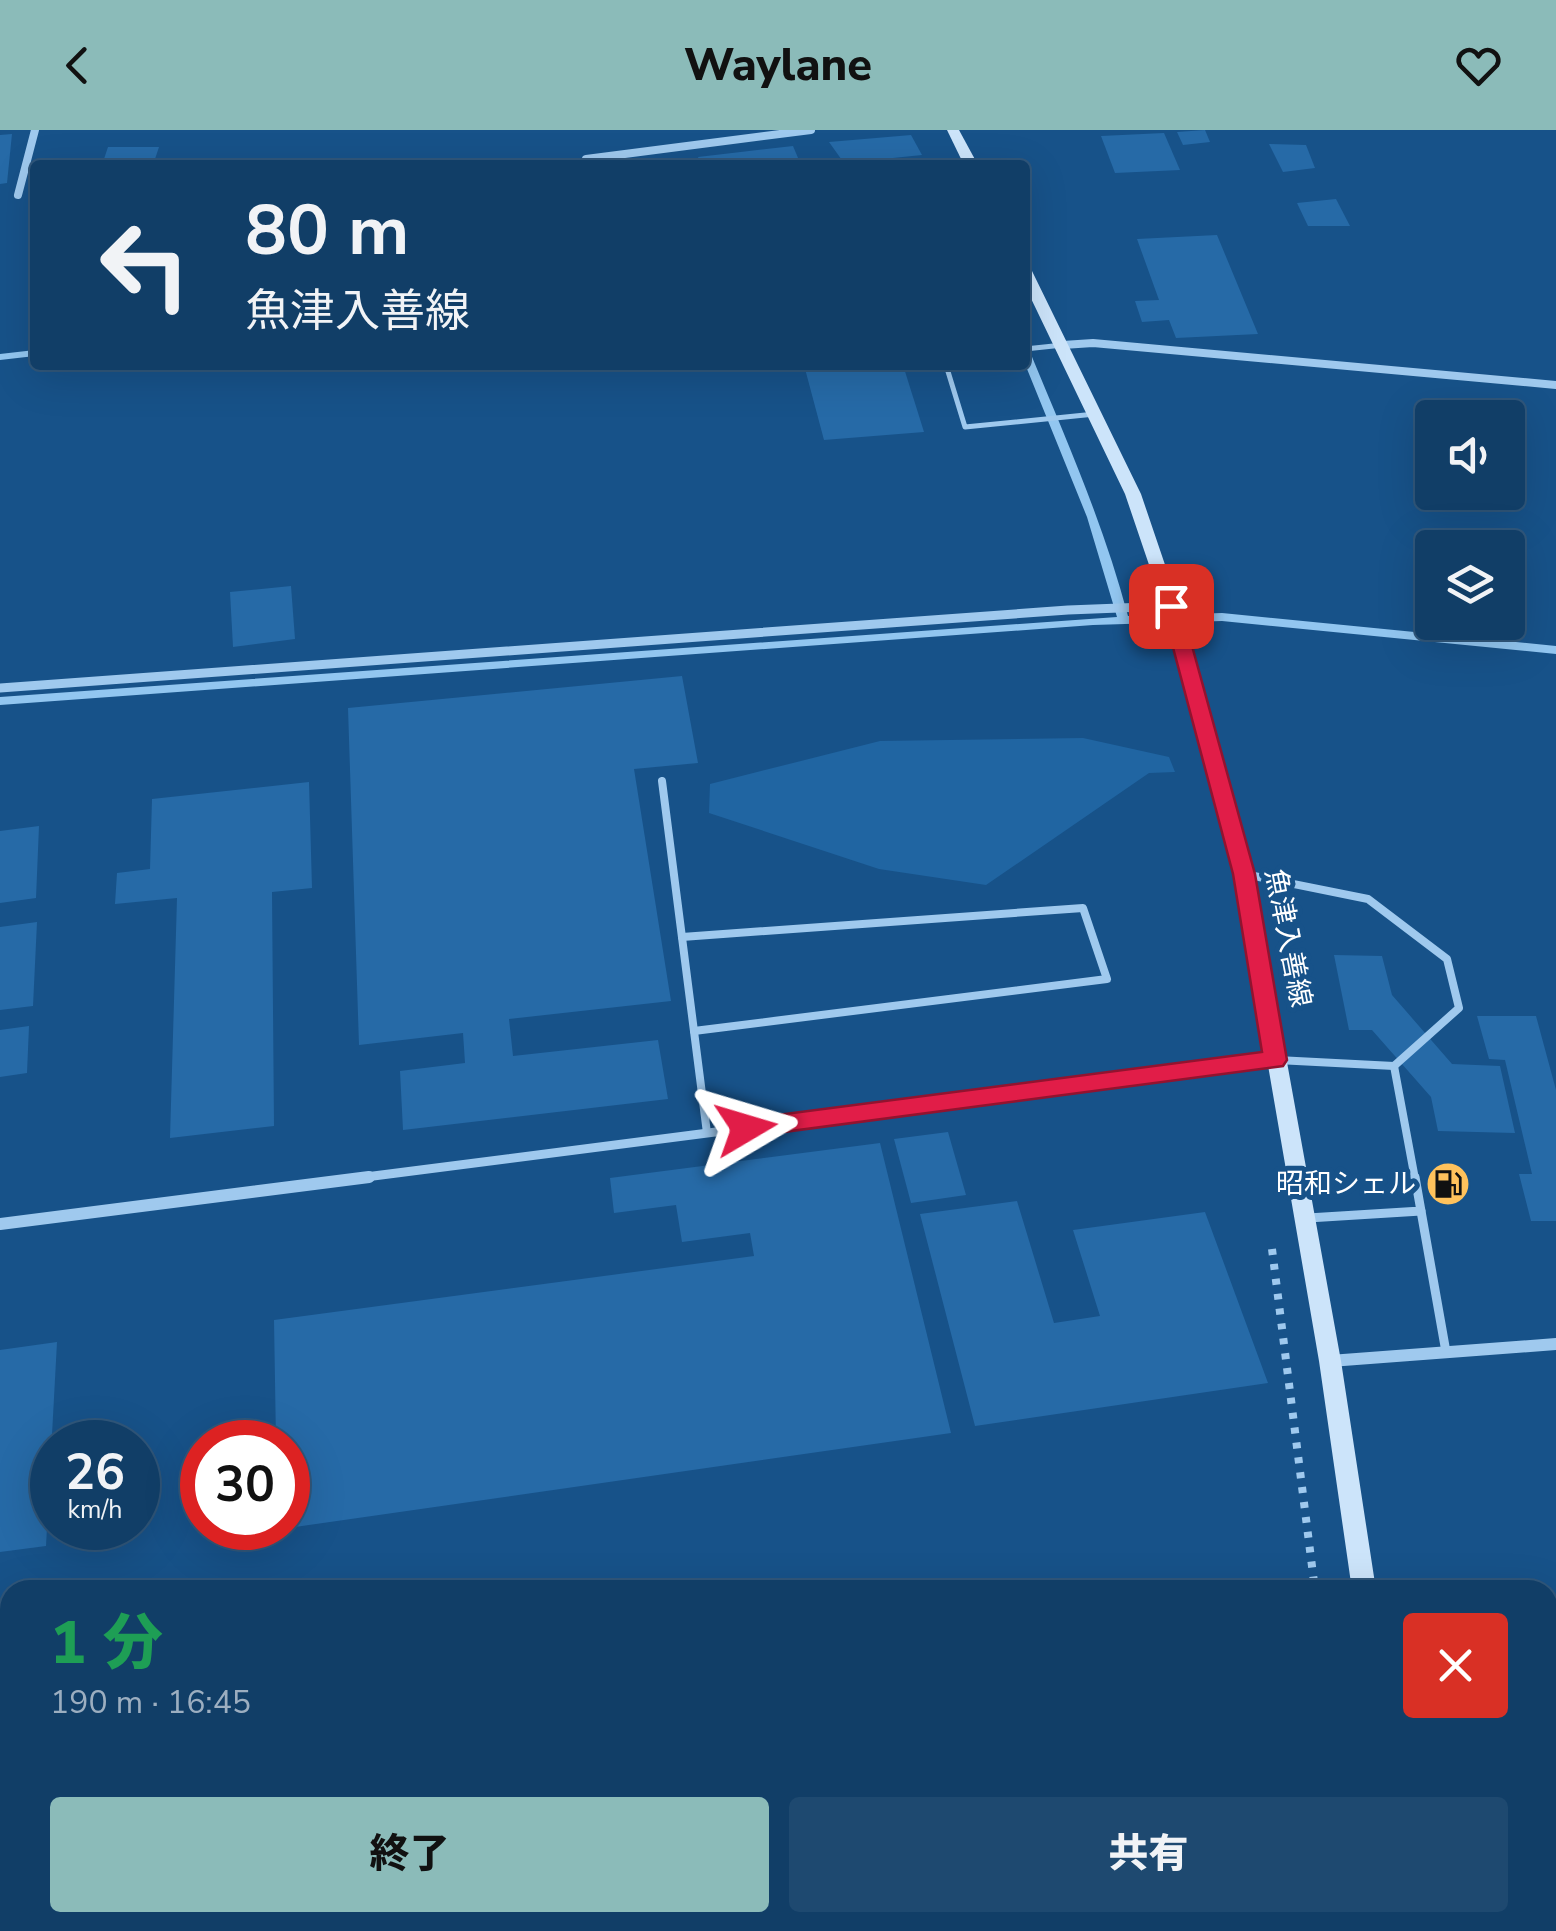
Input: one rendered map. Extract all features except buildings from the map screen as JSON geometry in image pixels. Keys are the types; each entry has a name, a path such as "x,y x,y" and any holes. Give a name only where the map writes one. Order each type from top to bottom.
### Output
{"main road":[{"path":"953,130 968,160"},
{"name":"魚津入善線","path":"1030,281 1133,494 1171,606 1244,874 1330,1360 1363,1580"}],"street":[{"path":"18,195 35,130"},
{"path":"586,160 811,130"},
{"path":"1063,345 1093,343 1556,385"},
{"path":"0,688 1171,606"},
{"path":"0,1224 1275,1060"},
{"path":"1330,1360 1556,1344"}],"lane":[{"path":"1030,349 1063,345"},
{"path":"948,370 965,427 1096,414"},
{"path":"662,781 707,1133"},
{"path":"1244,874 1368,900 1447,959 1458,1008 1394,1066 1275,1060"},
{"path":"682,937 1083,908 1107,980 694,1031"},
{"path":"1394,1066 1446,1352"},
{"path":"1304,1218 1421,1211"}],"path":[{"path":"1272,1246 1314,1580"}],"shaded area":[{"path":"1083,738 1169,757 1175,772 1149,773 986,885 879,869 709,813 710,784 880,741"}],"waterway":[{"path":"0,357 30,354"},
{"path":"1030,364 1092,517 1123,618"},
{"path":"0,701 1093,621 1222,617 1556,650"}],"place":[{"name":"昭和シェル","path":"1448,1184"}],"route":[{"path":"746,1128 1275,1060 1244,874 1171,606"}]}
